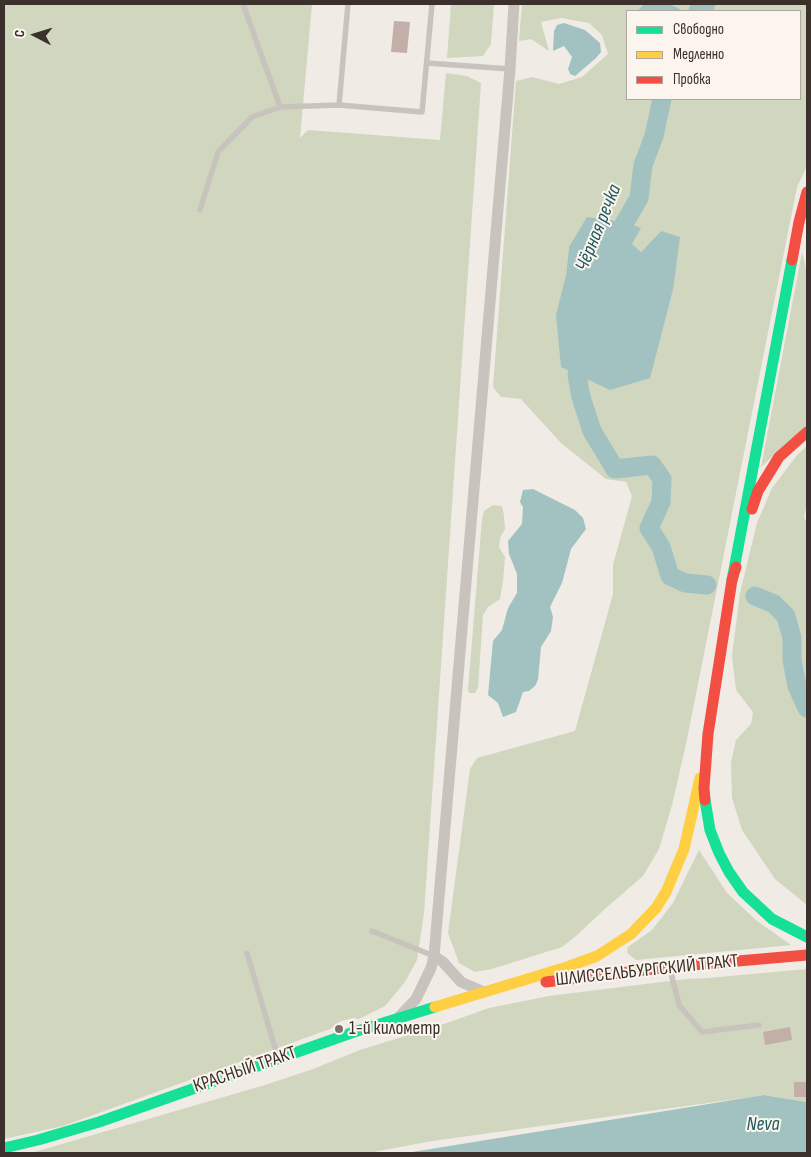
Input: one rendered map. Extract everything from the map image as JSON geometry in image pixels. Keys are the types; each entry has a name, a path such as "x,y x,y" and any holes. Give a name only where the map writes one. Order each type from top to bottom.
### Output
{"main road":[{"path":"485,992 597,956 616,946 631,934 656,908 666,892 684,849 708,734 732,580 797,231 807,192"},
{"path":"732,580 747,521 758,490 779,457 807,432"},
{"path":"708,734 704,788 706,809 710,830 728,872 757,907 772,919 807,937"},
{"name":"ШЛИССЕЛЬБУРГСКИЙ ТРАКТ","path":"485,992 669,967 807,955"},
{"name":"КРАСНЫЙ ТРАКТ","path":"4,1148 99,1122 278,1058 398,1018 485,992"}],"street":[{"path":"398,1018 416,999 431,968 434,956 514,4"},
{"path":"434,956 443,962 461,982 485,992"}],"lane":[{"path":"242,4 280,107"},
{"path":"339,105 348,4"},
{"path":"200,210 218,152 252,117 280,107 339,105 422,112 432,4"},
{"path":"426,63 510,69"},
{"path":"372,931 434,956"},
{"path":"246,953 278,1058"},
{"path":"669,967 679,1005 702,1032 759,1025"}],"green space":[{"path":"4,4 312,4 300,138 308,130 440,140 446,73 467,76 481,83 424,913 417,960 405,982 385,1006 359,1019 354,1018 341,1021 330,1029 63,1126 4,1139"},
{"path":"451,4 494,4 491,44 483,56 447,58"},
{"path":"522,4 644,4 638,10 626,10 626,100 801,100 801,10 682,10 670,4 807,4 807,166 797,187 686,744 672,805 659,849 643,876 562,947 492,969 475,972 459,963 448,933 470,769 477,758 575,731 613,594 613,565 632,496 626,482 606,479 561,443 521,399 501,397 493,387 516,81 532,77 559,84 582,77 608,54 602,35 589,23 561,18 541,22 549,51 531,39 519,41","holes":["661,231 673,290 666,315 566,275 569,247 632,245 641,252"]},
{"path":"802,252 807,272 807,425 761,467"},
{"path":"807,446 807,505 804,516 807,526 807,905 775,879 742,830 732,798 731,763 736,740 751,724 753,712 736,690 732,656 740,593 757,523 772,488 798,454"},
{"path":"493,505 502,506 504,516 505,529 500,538 499,547 505,557 503,581 500,599 488,607 483,615 478,688 475,693 469,693 482,519 484,511"},
{"path":"699,850 727,893 757,921 791,945 636,960 627,953 628,947 652,930 673,903"},
{"path":"807,969 807,1102 766,1095 432,1141 368,1153 31,1153 265,1085 313,1069 360,1050 489,1008 549,996 686,979"}],"water":[{"path":"644,4 670,4 682,10 638,10"},
{"path":"564,23 585,30 600,43 601,52 575,76 570,74 568,69 572,57 564,46 553,51 554,31 557,25"},
{"path":"587,217 625,222 641,228 632,244 641,252 661,231 680,237 673,290 650,378 610,390 561,367 556,315 566,275 569,247"},
{"path":"533,489 575,510 583,518 586,529 571,549 562,583 550,607 553,617 551,631 541,647 538,680 529,691 523,692 516,712 503,717 498,703 488,695 493,641 502,630 508,608 517,593 517,574 509,554 508,541 522,524 523,507 520,502 523,490"},
{"name":"Neva","path":"764,1095 807,1102 807,1153 406,1153"}],"building":[{"path":"394,21 410,22 407,53 391,52"},
{"path":"790,1027 792,1040 765,1045 763,1032"},
{"path":"794,1082 806,1082 806,1097 794,1097"}],"waterway":[{"name":"Чёрная речка","path":"699,10 706,4"},
{"name":"Чёрная речка","path":"615,246 625,222 639,198 643,165 654,136 662,100"},
{"path":"583,351 577,375 581,397 592,431 615,469 652,465 662,479 661,502 649,528 661,547 670,576 685,583 707,585"},
{"path":"755,596 774,604 786,616 792,638 792,660 797,686 807,708"}],"traffic: fast":[{"path":"732,580 792,260"},
{"path":"705,800 710,830 719,853 743,892 772,919 807,937"},
{"path":"4,1148 99,1122 354,1032 435,1007"}],"traffic: slow":[{"path":"435,1007 597,956 631,934 656,908 666,892 684,849 700,778"}],"traffic: jam":[{"path":"792,260 807,192"},
{"path":"752,509 758,491 779,457 807,432"},
{"path":"705,800 704,788 708,734 732,580 736,567"},
{"path":"546,982 669,967 807,955"}],"place":[{"name":"1-й километр","path":"339,1029"}]}
